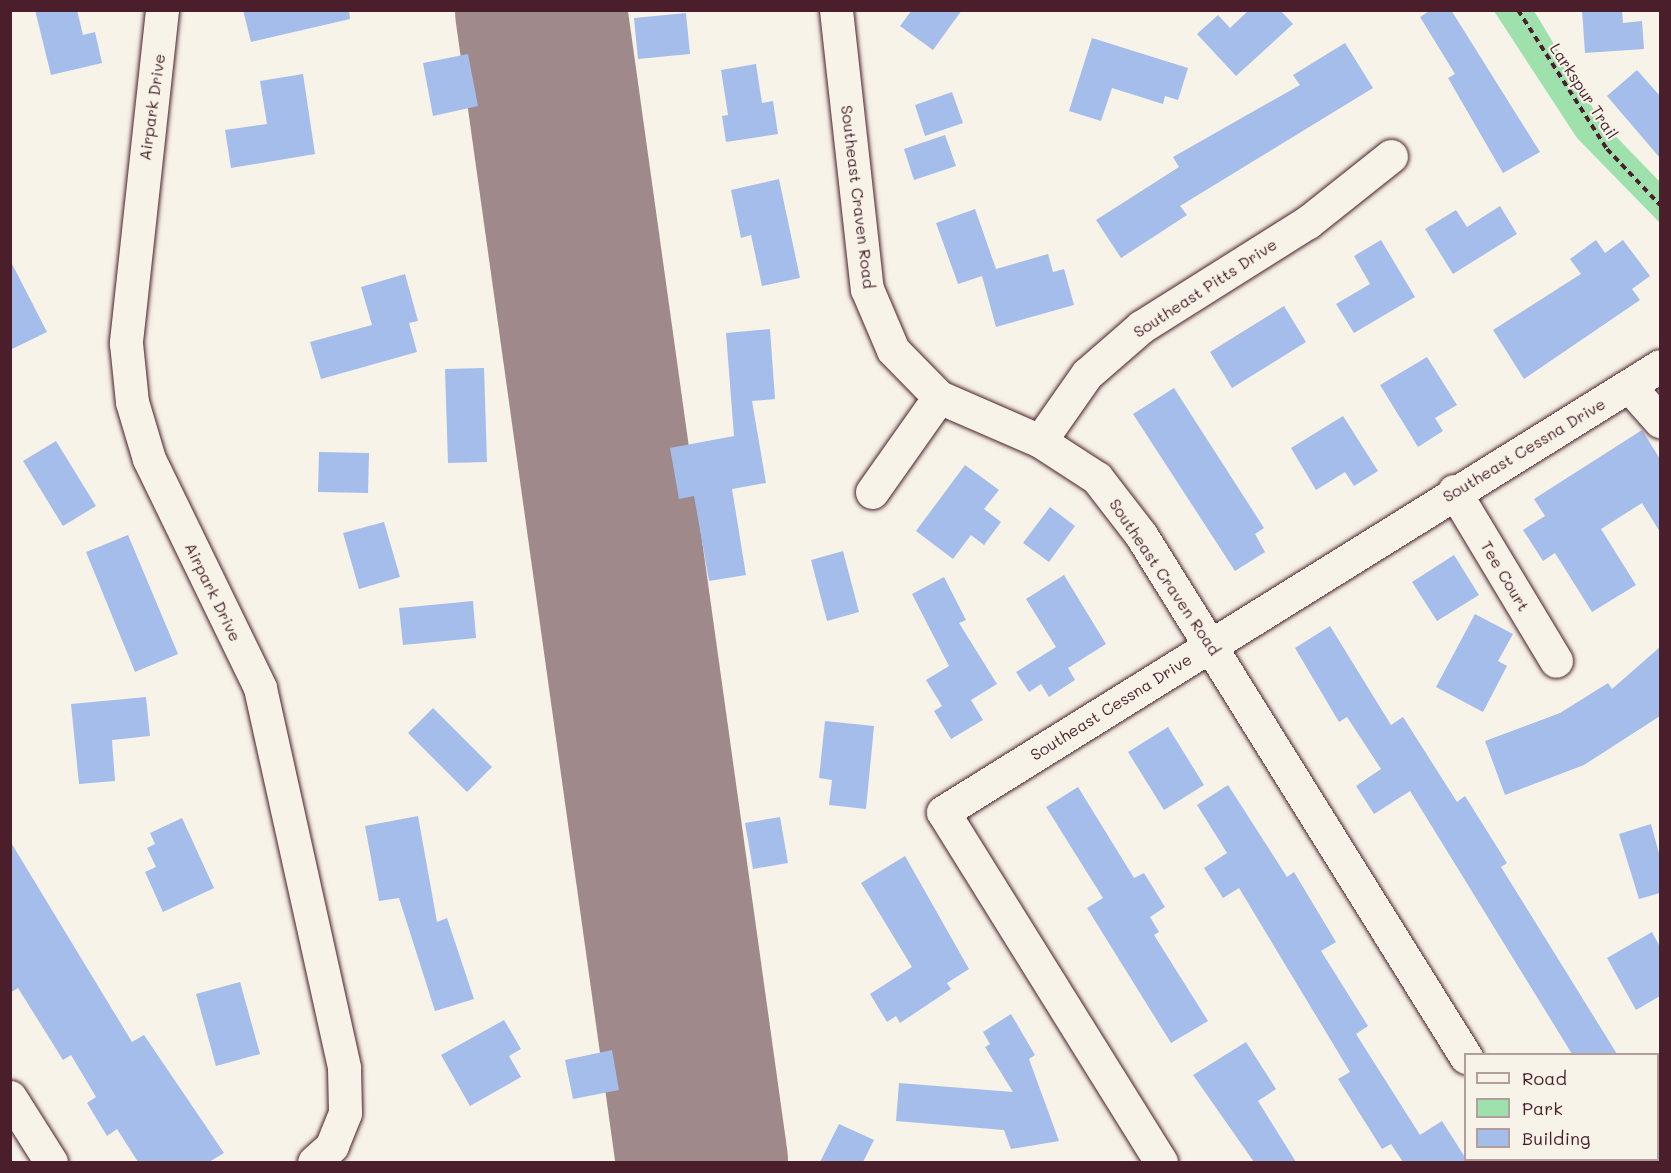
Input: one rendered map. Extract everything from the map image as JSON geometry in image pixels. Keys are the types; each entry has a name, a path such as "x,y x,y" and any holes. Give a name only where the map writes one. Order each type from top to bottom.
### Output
{"street":[{"name":"Airpark Drive","path":"162,10 126,343 132,402 149,459 260,688 344,1068 345,1113 332,1146 314,1162"},
{"name":"Southeast Craven Road","path":"836,10 867,289 893,350 939,397 1040,441 1097,478 1210,644 1464,1054"},
{"name":"Southeast Pitts Drive","path":"1040,441 1087,374 1141,327 1308,222 1391,156"},
{"name":"Southeast Cessna Drive","path":"1161,1162 943,812 1454,492 1660,366"},
{"path":"1629,386 1660,421"},
{"path":"872,492 939,397"},
{"name":"Tee Court","path":"1454,492 1556,661"},
{"path":"10,1097 51,1162"}],"path":[{"name":"Larkspur Trail","path":"1518,10 1607,149 1660,205"}],"green space":[{"path":"1494,11 1534,11 1600,120 1660,182 1660,223 1577,138"}],"building":[{"path":"35,10 77,10 83,35 95,32 102,63 51,75"},
{"path":"243,10 349,10 350,19 251,42"},
{"path":"912,10 962,10 933,50 900,26"},
{"path":"1249,10 1280,10 1293,24 1236,76 1197,34 1218,15 1230,28"},
{"path":"1431,10 1451,10 1540,152 1503,173 1448,78 1455,74 1420,17"},
{"path":"1582,10 1622,10 1623,23 1642,21 1644,49 1585,53"},
{"path":"686,13 690,54 638,59 634,18"},
{"path":"1092,38 1188,68 1178,100 1165,96 1163,104 1112,88 1101,121 1069,111"},
{"path":"1345,43 1373,88 1180,206 1187,215 1121,258 1096,220 1179,167 1173,157 1300,85 1293,75"},
{"path":"468,54 478,106 433,116 423,63"},
{"path":"756,64 762,103 773,101 778,134 726,142 722,116 728,115 721,70"},
{"path":"1637,70 1660,96 1660,158 1607,96"},
{"path":"303,74 315,154 231,168 225,130 267,124 260,81"},
{"path":"952,92 963,123 925,136 915,105"},
{"path":"945,135 956,166 914,180 904,149"},
{"path":"779,179 800,278 762,286 751,235 741,238 731,190"},
{"path":"1500,206 1517,234 1453,274 1425,229 1456,210 1467,227"},
{"path":"975,209 996,269 1048,254 1053,272 1064,269 1074,305 996,327 982,276 958,284 936,223"},
{"path":"1381,240 1415,297 1354,333 1336,304 1370,284 1354,256"},
{"path":"1596,240 1605,253 1623,240 1650,276 1632,289 1640,300 1524,379 1493,330 1581,274 1570,259"},
{"path":"10,260 47,332 10,350"},
{"path":"405,274 418,321 409,323 417,352 321,379 310,342 372,325 361,287"},
{"path":"1284,306 1306,342 1232,388 1210,352"},
{"path":"770,329 775,399 752,401 766,483 732,489 746,575 709,581 694,496 679,499 670,448 734,436 726,333"},
{"path":"1427,357 1457,405 1435,418 1443,431 1418,447 1380,385"},
{"path":"484,368 487,462 448,463 445,369"},
{"path":"1174,388 1264,528 1255,534 1265,552 1235,571 1133,414"},
{"path":"1343,416 1378,471 1354,486 1345,472 1316,490 1291,448"},
{"path":"1642,430 1660,459 1660,532 1642,503 1601,529 1636,585 1592,612 1555,553 1543,561 1523,530 1545,516 1534,499"},
{"path":"56,441 96,506 63,526 23,461"},
{"path":"319,452 369,453 368,493 318,492"},
{"path":"965,465 999,490 984,509 1001,522 984,545 971,535 953,559 916,531"},
{"path":"1050,507 1075,526 1049,562 1023,543"},
{"path":"384,522 400,577 359,589 343,533"},
{"path":"128,535 178,654 135,672 86,552"},
{"path":"843,551 859,612 827,621 811,560"},
{"path":"1454,555 1479,595 1437,621 1412,582"},
{"path":"1064,575 1106,644 1068,668 1075,680 1049,697 1041,684 1029,692 1016,672 1056,647 1026,599"},
{"path":"944,577 966,620 959,623 997,684 971,700 983,720 951,739 934,711 942,706 926,680 949,666 912,594"},
{"path":"473,601 476,638 403,645 399,608"},
{"path":"1475,614 1513,634 1498,661 1507,666 1483,712 1436,687"},
{"path":"1330,626 1391,725 1403,717 1457,802 1465,796 1507,863 1501,867 1616,1053 1571,1053 1410,791 1374,814 1356,786 1381,769 1347,717 1339,722 1295,648"},
{"path":"1660,647 1660,716 1584,765 1505,795 1485,741 1560,713 1608,683 1612,689"},
{"path":"146,697 150,736 112,740 115,781 79,784 71,704"},
{"path":"433,708 492,767 467,792 408,733"},
{"path":"825,721 874,726 866,809 829,805 832,780 819,778"},
{"path":"1168,727 1204,785 1164,810 1128,752"},
{"path":"1228,785 1287,877 1294,872 1336,942 1321,951 1368,1026 1356,1034 1420,1135 1442,1121 1464,1156 1464,1161 1468,1162 1403,1162 1391,1144 1382,1149 1338,1079 1350,1072 1239,888 1223,898 1204,868 1227,853 1197,805"},
{"path":"1078,787 1134,878 1144,873 1165,907 1150,917 1159,932 1154,935 1208,1021 1171,1043 1087,908 1103,898 1046,807"},
{"path":"418,816 437,922 447,918 474,999 435,1011 399,898 379,901 365,826"},
{"path":"780,817 788,863 753,869 745,823"},
{"path":"182,818 214,888 163,912 145,872 156,867 147,848 155,844 150,833"},
{"path":"1651,824 1660,857 1660,893 1639,899 1619,834"},
{"path":"10,841 132,1042 144,1035 224,1153 209,1162 138,1162 117,1129 107,1136 87,1103 96,1097 71,1055 63,1060 18,988 10,993"},
{"path":"905,856 969,969 947,983 951,989 900,1023 896,1016 887,1022 870,994 912,967 861,883"},
{"path":"1652,932 1660,947 1660,996 1636,1010 1607,958"},
{"path":"240,982 260,1054 216,1066 196,994"},
{"path":"1011,1014 1035,1055 1029,1059 1059,1141 1011,1149 1004,1130 896,1121 899,1083 1013,1092 985,1047 990,1044 983,1032"},
{"path":"504,1020 521,1049 509,1056 521,1077 470,1106 441,1055"},
{"path":"1246,1042 1276,1089 1258,1101 1296,1162 1254,1162 1193,1075"},
{"path":"612,1050 619,1090 573,1099 565,1060"},
{"path":"839,1124 874,1140 863,1162 820,1162"}],"runway":[{"path":"541,10 702,1162"}]}
